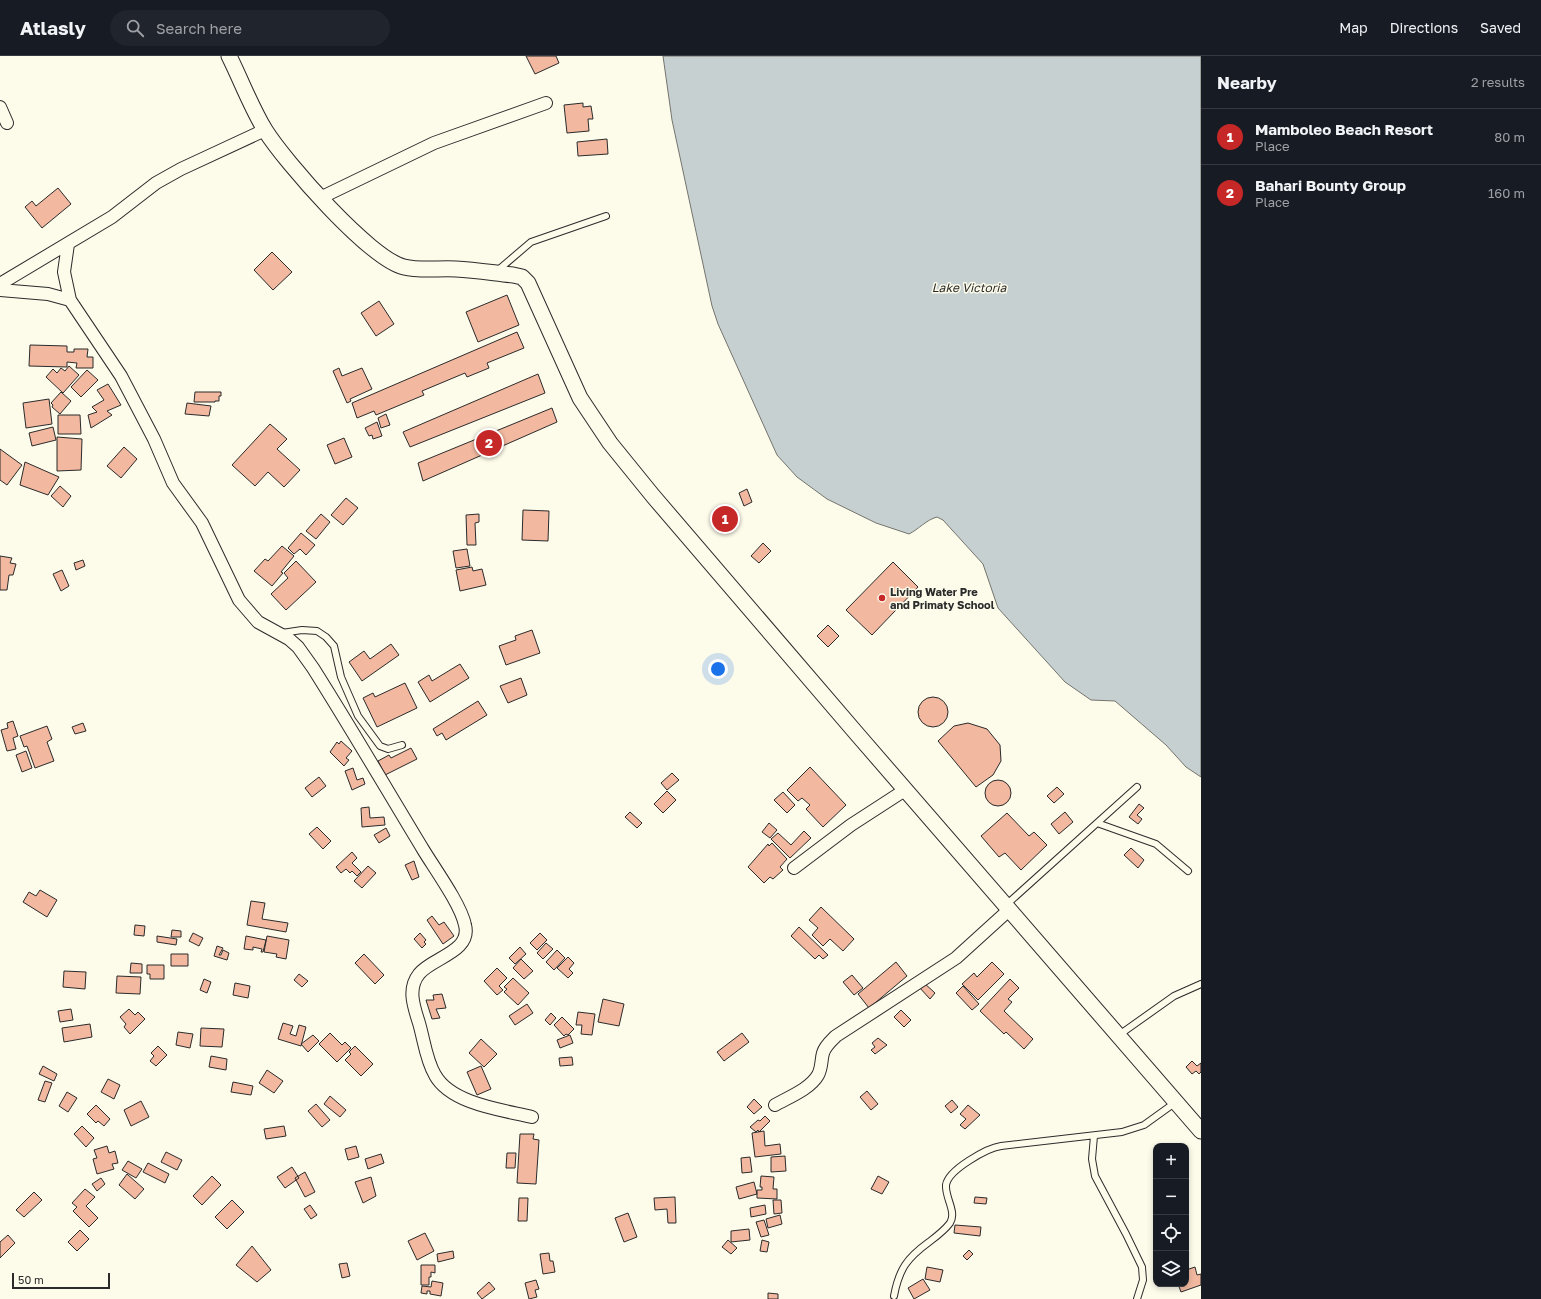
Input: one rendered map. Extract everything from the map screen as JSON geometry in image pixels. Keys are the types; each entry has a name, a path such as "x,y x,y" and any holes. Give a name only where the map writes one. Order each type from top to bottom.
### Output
{"street":[{"path":"229,56 265,130 294,168 320,198 374,250 390,262 405,268 513,275 522,277 528,283 580,398 610,443 653,496 905,790 1201,1131"},
{"path":"320,198 434,143 546,103"},
{"path":"0,107 7,123"},
{"path":"0,284 112,217 156,184 182,169 265,130"},
{"path":"68,244 64,272 70,300 128,389 154,439 173,483 202,523 239,600 258,622 280,634 298,648 313,668 445,887 465,925 466,933 461,943 449,954 430,963 418,974 412,987 413,1003 434,1074 450,1090 472,1101 494,1109 532,1117"},
{"path":"0,290 48,294 70,300"},
{"path":"794,868 905,790"},
{"path":"775,1106 808,1086 818,1075 822,1066 823,1053 829,1042 836,1036 956,958 1008,907"}],"lane":[{"path":"494,273 523,247 531,242 606,216"},
{"path":"280,634 302,630 317,631 326,637 334,646 341,677 358,716 380,746 388,749 402,745"},
{"path":"1008,907 1097,823 1138,787"},
{"path":"1097,823 1156,844 1188,871"},
{"path":"1119,1035 1174,996 1201,984"},
{"path":"894,1296 898,1278 905,1263 919,1249 943,1231 951,1221 952,1210 946,1186 947,1181 952,1174 978,1155 995,1147 1122,1132 1144,1125 1176,1102"},
{"path":"1094,1136 1092,1159 1095,1176 1142,1267 1143,1280 1138,1299"}],"water":[{"name":"Lake Victoria","path":"663,56 1201,56 1201,777 1186,767 1166,745 1115,701 1091,700 1065,682 998,608 983,564 943,520 937,517 933,518 909,534 876,523 827,499 797,477 777,455 718,324 712,306 672,120"}],"building":[{"path":"526,56 556,56 559,63 535,74"},
{"path":"583,103 583,107 591,106 593,119 588,119 589,131 567,133 564,105"},
{"path":"607,139 608,154 578,156 577,142"},
{"path":"58,188 71,204 42,228 25,207 32,201 36,206"},
{"path":"272,252 292,272 273,290 254,270"},
{"path":"507,295 519,325 478,342 466,312"},
{"path":"379,301 394,324 376,336 361,313"},
{"path":"517,332 524,348 487,363 489,368 467,377 465,373 422,391 424,395 376,415 374,411 357,418 352,403"},
{"path":"30,345 67,346 67,352 74,352 74,349 88,349 87,357 93,357 93,368 76,368 77,363 67,362 67,367 29,366"},
{"path":"69,366 79,375 63,393 46,377 53,369 57,373 61,368 65,371"},
{"path":"339,368 342,376 362,368 372,389 350,399 351,401 347,403 333,371"},
{"path":"87,370 98,380 81,397 71,387"},
{"path":"538,374 545,393 410,447 403,432"},
{"path":"108,384 121,405 107,411 112,415 91,428 88,415 97,412 92,407 104,400 97,390"},
{"path":"61,392 71,401 60,414 52,407 53,405 51,403"},
{"path":"195,392 221,392 221,396 219,396 219,401 215,402 194,402"},
{"path":"49,399 52,424 26,428 23,403"},
{"path":"187,403 211,406 209,416 185,414"},
{"path":"552,408 557,422 423,481 418,463"},
{"path":"386,414 390,425 381,428 378,418"},
{"path":"58,415 80,415 81,434 58,434"},
{"path":"377,422 382,436 373,439 372,435 369,436 365,428"},
{"path":"270,424 287,439 277,449 300,470 284,487 268,472 255,486 232,465"},
{"path":"53,427 56,440 32,446 29,433"},
{"path":"57,437 82,439 81,470 57,471"},
{"path":"344,438 352,457 335,464 327,445"},
{"path":"124,447 137,459 121,478 107,466"},
{"path":"0,449 22,465 7,485 0,480"},
{"path":"25,462 59,477 48,495 20,485"},
{"path":"60,486 71,496 63,507 51,496"},
{"path":"747,489 752,502 744,506 739,493"},
{"path":"346,498 358,508 343,525 331,515"},
{"path":"732,507 735,527 719,530 716,510"},
{"path":"523,510 549,511 548,541 522,540"},
{"path":"321,514 330,522 316,539 306,531"},
{"path":"479,514 479,522 475,523 476,545 467,545 466,515"},
{"path":"301,533 315,545 306,555 300,549 294,554 288,548"},
{"path":"763,543 771,551 759,563 751,556"},
{"path":"282,546 294,556 272,586 254,571 265,559 268,561"},
{"path":"467,549 470,566 456,568 453,551"},
{"path":"0,556 12,558 10,563 16,564 13,575 9,575 7,590 0,590"},
{"path":"83,560 85,566 76,570 74,563"},
{"path":"296,561 316,582 286,610 271,594 288,578 284,573"},
{"name":"Living Water Pre and Primaty School","path":"893,562 918,587 872,635 846,610"},
{"path":"472,567 473,571 482,569 486,585 460,591 456,570"},
{"path":"62,570 69,586 61,591 53,574"},
{"path":"828,625 839,636 828,647 817,636"},
{"path":"532,630 540,653 506,665 499,646 516,640 515,636"},
{"path":"391,644 399,655 362,681 349,662 364,651 370,659"},
{"path":"460,664 469,678 430,702 418,682 429,675 432,681"},
{"path":"521,678 527,695 508,703 500,686"},
{"path":"405,683 417,708 377,727 363,698 373,693 375,697"},
{"path":"933,697 944,701 948,712 944,723 933,727 922,723 918,712 922,701"},
{"path":"478,701 487,715 446,740 442,733 437,736 433,729"},
{"path":"13,721 18,736 13,738 16,749 7,751 1,730 8,728 7,723"},
{"path":"83,723 86,731 75,734 72,727"},
{"path":"968,723 987,729 1000,745 1001,761 993,775 976,787 938,741 954,726"},
{"path":"47,726 52,739 47,742 54,761 35,768 27,746 24,747 20,736"},
{"path":"341,741 352,751 346,758 349,760 344,766 330,752 337,742 339,744"},
{"path":"411,748 417,759 385,775 378,761 389,755 391,758"},
{"path":"26,751 32,768 22,772 16,755"},
{"path":"810,767 846,805 823,827 806,809 810,805 802,798 798,801 787,790"},
{"path":"353,768 357,780 363,778 365,784 352,790 345,771"},
{"path":"672,773 679,780 667,790 661,783"},
{"path":"319,777 326,786 312,797 305,788"},
{"path":"998,780 1007,784 1011,793 1007,802 998,806 989,802 985,793 989,784"},
{"path":"1057,787 1064,794 1054,803 1047,796"},
{"path":"667,791 676,800 663,813 654,804"},
{"path":"783,792 795,805 787,813 774,800"},
{"path":"1139,804 1144,808 1137,815 1142,819 1138,824 1129,817"},
{"path":"369,807 370,818 384,817 385,825 362,827 361,808"},
{"path":"630,812 642,823 637,828 625,817"},
{"path":"1065,812 1073,822 1059,834 1051,824"},
{"path":"1007,813 1029,836 1034,832 1047,845 1021,870 1005,853 999,857 981,836"},
{"path":"769,823 777,830 770,838 762,832"},
{"path":"317,827 331,841 323,849 309,834"},
{"path":"386,828 390,836 379,843 374,835"},
{"path":"804,831 811,838 790,858 771,839 778,833 791,845"},
{"path":"772,843 787,859 780,867 783,870 773,879 770,877 764,883 748,867 768,844 769,846"},
{"path":"1131,848 1144,860 1138,868 1124,855"},
{"path":"352,852 357,858 352,863 361,872 357,876 352,871 350,873 346,869 341,873 336,867"},
{"path":"414,861 419,877 412,880 405,865"},
{"path":"368,866 376,873 362,888 354,881"},
{"path":"40,890 57,900 47,917 23,902 29,892 36,896"},
{"path":"251,901 265,903 262,919 288,923 286,932 247,925"},
{"path":"821,907 854,939 843,951 830,939 823,946 812,935 818,928 809,920"},
{"path":"432,916 439,925 444,922 454,936 443,944 427,920"},
{"path":"135,925 145,926 144,936 134,935"},
{"path":"799,927 828,955 823,959 819,955 815,959 791,936"},
{"path":"172,930 181,931 181,937 171,937"},
{"path":"193,933 203,938 199,946 189,941"},
{"path":"420,933 426,940 424,942 426,944 422,948 414,939"},
{"path":"540,933 547,940 537,950 530,943"},
{"path":"157,936 177,939 176,945 157,942"},
{"path":"246,936 266,940 263,952 261,952 262,949 253,947 253,950 244,949"},
{"path":"267,936 289,940 286,959 276,957 277,954 264,952"},
{"path":"546,943 553,949 543,959 537,953"},
{"path":"217,946 223,948 219,955 221,955 223,950 229,953 227,960 214,956"},
{"path":"520,947 526,954 515,964 509,958"},
{"path":"557,950 565,958 554,970 546,962"},
{"path":"171,954 188,954 188,966 171,966"},
{"path":"364,954 384,975 375,984 355,963"},
{"path":"568,957 574,963 569,969 573,973 568,978 557,968"},
{"path":"521,959 533,971 524,979 513,968"},
{"path":"896,962 907,976 869,1008 858,994"},
{"path":"992,962 1004,974 978,1000 962,984 974,973 977,977"},
{"path":"131,963 142,964 142,973 130,973"},
{"path":"147,965 164,965 164,979 150,979 150,974 147,974"},
{"path":"497,968 507,978 499,986 503,990 497,995 484,981"},
{"path":"64,971 86,972 85,989 63,987"},
{"path":"299,974 308,981 302,987 294,980"},
{"path":"852,975 863,988 854,995 843,982"},
{"path":"117,976 141,977 140,994 116,993"},
{"path":"513,978 529,993 518,1005 504,992 507,989 504,987"},
{"path":"204,979 211,982 207,993 200,990"},
{"path":"1010,979 1019,988 1008,999 1012,1002 1004,1011 1033,1039 1024,1049 1006,1032 1004,1034 980,1011"},
{"path":"923,982 935,993 930,999 919,987"},
{"path":"235,983 250,986 248,998 233,995"},
{"path":"963,986 979,1004 972,1010 956,993"},
{"path":"442,994 446,1008 436,1009 440,1018 432,1019 426,1000 434,1000 433,995"},
{"path":"603,999 624,1004 619,1026 598,1022"},
{"path":"527,1004 533,1013 515,1025 509,1016"},
{"path":"71,1009 73,1020 60,1022 58,1011"},
{"path":"129,1009 135,1015 138,1012 145,1019 130,1034 124,1027 126,1024 120,1017"},
{"path":"901,1010 911,1020 904,1027 894,1017"},
{"path":"578,1012 595,1014 592,1035 581,1034 582,1025 576,1025"},
{"path":"551,1013 556,1018 550,1025 545,1020"},
{"path":"562,1017 574,1029 568,1035 566,1034 564,1036 554,1025"},
{"path":"283,1023 293,1026 290,1034 296,1036 299,1025 306,1027 301,1046 278,1039"},
{"path":"90,1024 92,1037 64,1042 62,1028"},
{"path":"201,1028 224,1029 222,1047 200,1046"},
{"path":"178,1032 193,1034 190,1048 176,1045"},
{"path":"330,1033 342,1045 345,1042 351,1048 337,1062 319,1044"},
{"path":"742,1033 749,1042 724,1061 717,1052"},
{"path":"313,1035 319,1041 308,1052 301,1044"},
{"path":"570,1035 573,1043 560,1048 557,1040"},
{"path":"878,1038 887,1045 875,1054 871,1050 875,1047 872,1043"},
{"path":"481,1039 497,1054 484,1067 469,1053"},
{"path":"158,1046 167,1055 156,1066 150,1061 154,1056 151,1053"},
{"path":"355,1046 373,1064 361,1076 345,1060 351,1054 349,1052"},
{"path":"211,1056 227,1059 226,1070 209,1067"},
{"path":"572,1057 573,1065 560,1066 559,1058"},
{"path":"1192,1061 1197,1066 1201,1063 1201,1072 1199,1074 1196,1071 1192,1074 1186,1067"},
{"path":"43,1066 57,1074 54,1081 39,1074"},
{"path":"481,1066 491,1089 477,1095 467,1072"},
{"path":"267,1070 283,1081 274,1093 259,1083"},
{"path":"108,1079 120,1085 114,1099 101,1092"},
{"path":"45,1081 52,1083 45,1102 38,1100"},
{"path":"233,1082 253,1086 251,1095 231,1092"},
{"path":"867,1091 878,1104 871,1110 860,1097"},
{"path":"67,1092 77,1098 68,1112 59,1106"},
{"path":"330,1096 346,1110 340,1117 324,1104"},
{"path":"754,1099 762,1107 754,1114 747,1107"},
{"path":"952,1100 958,1107 951,1113 945,1106"},
{"path":"141,1101 149,1117 131,1126 124,1110"},
{"path":"316,1104 330,1120 322,1127 308,1111"},
{"path":"96,1105 110,1119 104,1126 98,1121 96,1123 87,1114"},
{"path":"968,1105 980,1115 965,1129 960,1125 966,1119 960,1114"},
{"path":"765,1116 770,1121 759,1132 758,1130 756,1132 750,1127 758,1120 760,1121"},
{"path":"82,1126 94,1138 86,1147 74,1134"},
{"path":"284,1126 286,1136 266,1139 264,1129"},
{"path":"764,1131 765,1146 780,1144 781,1154 755,1157 752,1133"},
{"path":"520,1134 534,1134 533,1139 539,1140 536,1184 517,1183"},
{"path":"107,1146 109,1153 115,1151 118,1163 112,1164 114,1169 97,1174 93,1159 97,1158 94,1150"},
{"path":"356,1146 359,1157 348,1160 345,1149"},
{"path":"166,1152 182,1160 177,1170 161,1162"},
{"path":"507,1153 516,1153 515,1168 506,1168"},
{"path":"381,1154 384,1163 368,1169 365,1159"},
{"path":"785,1156 786,1171 771,1172 771,1157"},
{"path":"750,1157 752,1172 742,1173 741,1158"},
{"path":"128,1161 142,1169 136,1178 122,1170"},
{"path":"148,1163 169,1174 165,1183 143,1172"},
{"path":"292,1167 299,1178 285,1188 277,1177"},
{"path":"305,1172 315,1192 305,1197 295,1178"},
{"path":"127,1174 144,1189 135,1199 119,1185"},
{"path":"212,1176 221,1185 202,1205 193,1196"},
{"path":"761,1176 774,1177 773,1189 777,1189 777,1199 757,1198 757,1190 762,1190 762,1187 760,1187"},
{"path":"878,1176 889,1182 882,1194 871,1189"},
{"path":"371,1177 376,1196 363,1203 355,1182"},
{"path":"101,1178 105,1184 97,1191 92,1184"},
{"path":"754,1182 757,1194 739,1199 736,1187"},
{"path":"85,1189 95,1197 86,1206 98,1218 89,1227 73,1211 77,1207 72,1203"},
{"path":"34,1192 42,1200 24,1217 16,1210"},
{"path":"675,1197 676,1223 668,1223 667,1209 655,1210 654,1198"},
{"path":"975,1197 987,1198 986,1204 974,1203"},
{"path":"519,1198 528,1198 527,1221 518,1221"},
{"path":"232,1200 244,1212 227,1229 215,1217"},
{"path":"773,1200 781,1200 782,1213 774,1214"},
{"path":"310,1205 317,1215 311,1219 304,1209"},
{"path":"765,1205 766,1214 751,1217 750,1208"},
{"path":"628,1213 637,1237 624,1242 615,1218"},
{"path":"780,1215 782,1224 768,1228 766,1219"},
{"path":"764,1220 769,1235 761,1237 756,1222"},
{"path":"955,1225 981,1227 980,1236 954,1233"},
{"path":"749,1229 750,1240 731,1242 731,1231"},
{"path":"80,1230 89,1239 77,1251 68,1242"},
{"path":"425,1233 434,1251 417,1260 408,1241"},
{"path":"8,1235 15,1243 0,1258 0,1242"},
{"path":"728,1240 737,1248 731,1254 722,1247"},
{"path":"762,1240 769,1242 767,1252 760,1251"},
{"path":"252,1246 271,1270 257,1282 236,1265"},
{"path":"969,1250 973,1254 967,1260 963,1256"},
{"path":"453,1251 454,1258 438,1262 437,1254"},
{"path":"549,1253 550,1261 553,1261 555,1272 543,1274 540,1254"},
{"path":"347,1263 350,1276 342,1278 339,1264"},
{"path":"421,1265 435,1265 435,1273 431,1272 431,1277 429,1277 429,1285 421,1285"},
{"path":"927,1267 943,1270 940,1282 925,1279"},
{"path":"1195,1267 1197,1275 1201,1274 1201,1285 1181,1292 1179,1287 1189,1287 1189,1269"},
{"path":"923,1279 930,1290 914,1299 908,1288"},
{"path":"536,1280 539,1289 535,1290 537,1297 529,1299 525,1283"},
{"path":"432,1281 443,1283 441,1296 430,1294 430,1291 427,1291 427,1294 421,1293 422,1286 431,1287"},
{"path":"489,1282 495,1289 482,1299 477,1293"},
{"path":"768,1293 778,1294 778,1299 768,1299"}],"place":[{"name":"Bahari Bounty Group","path":"489,443"},
{"name":"Mamboleo Beach Resort","path":"725,519"},
{"name":"Living Water Pre and Primaty School","path":"882,598"}]}
